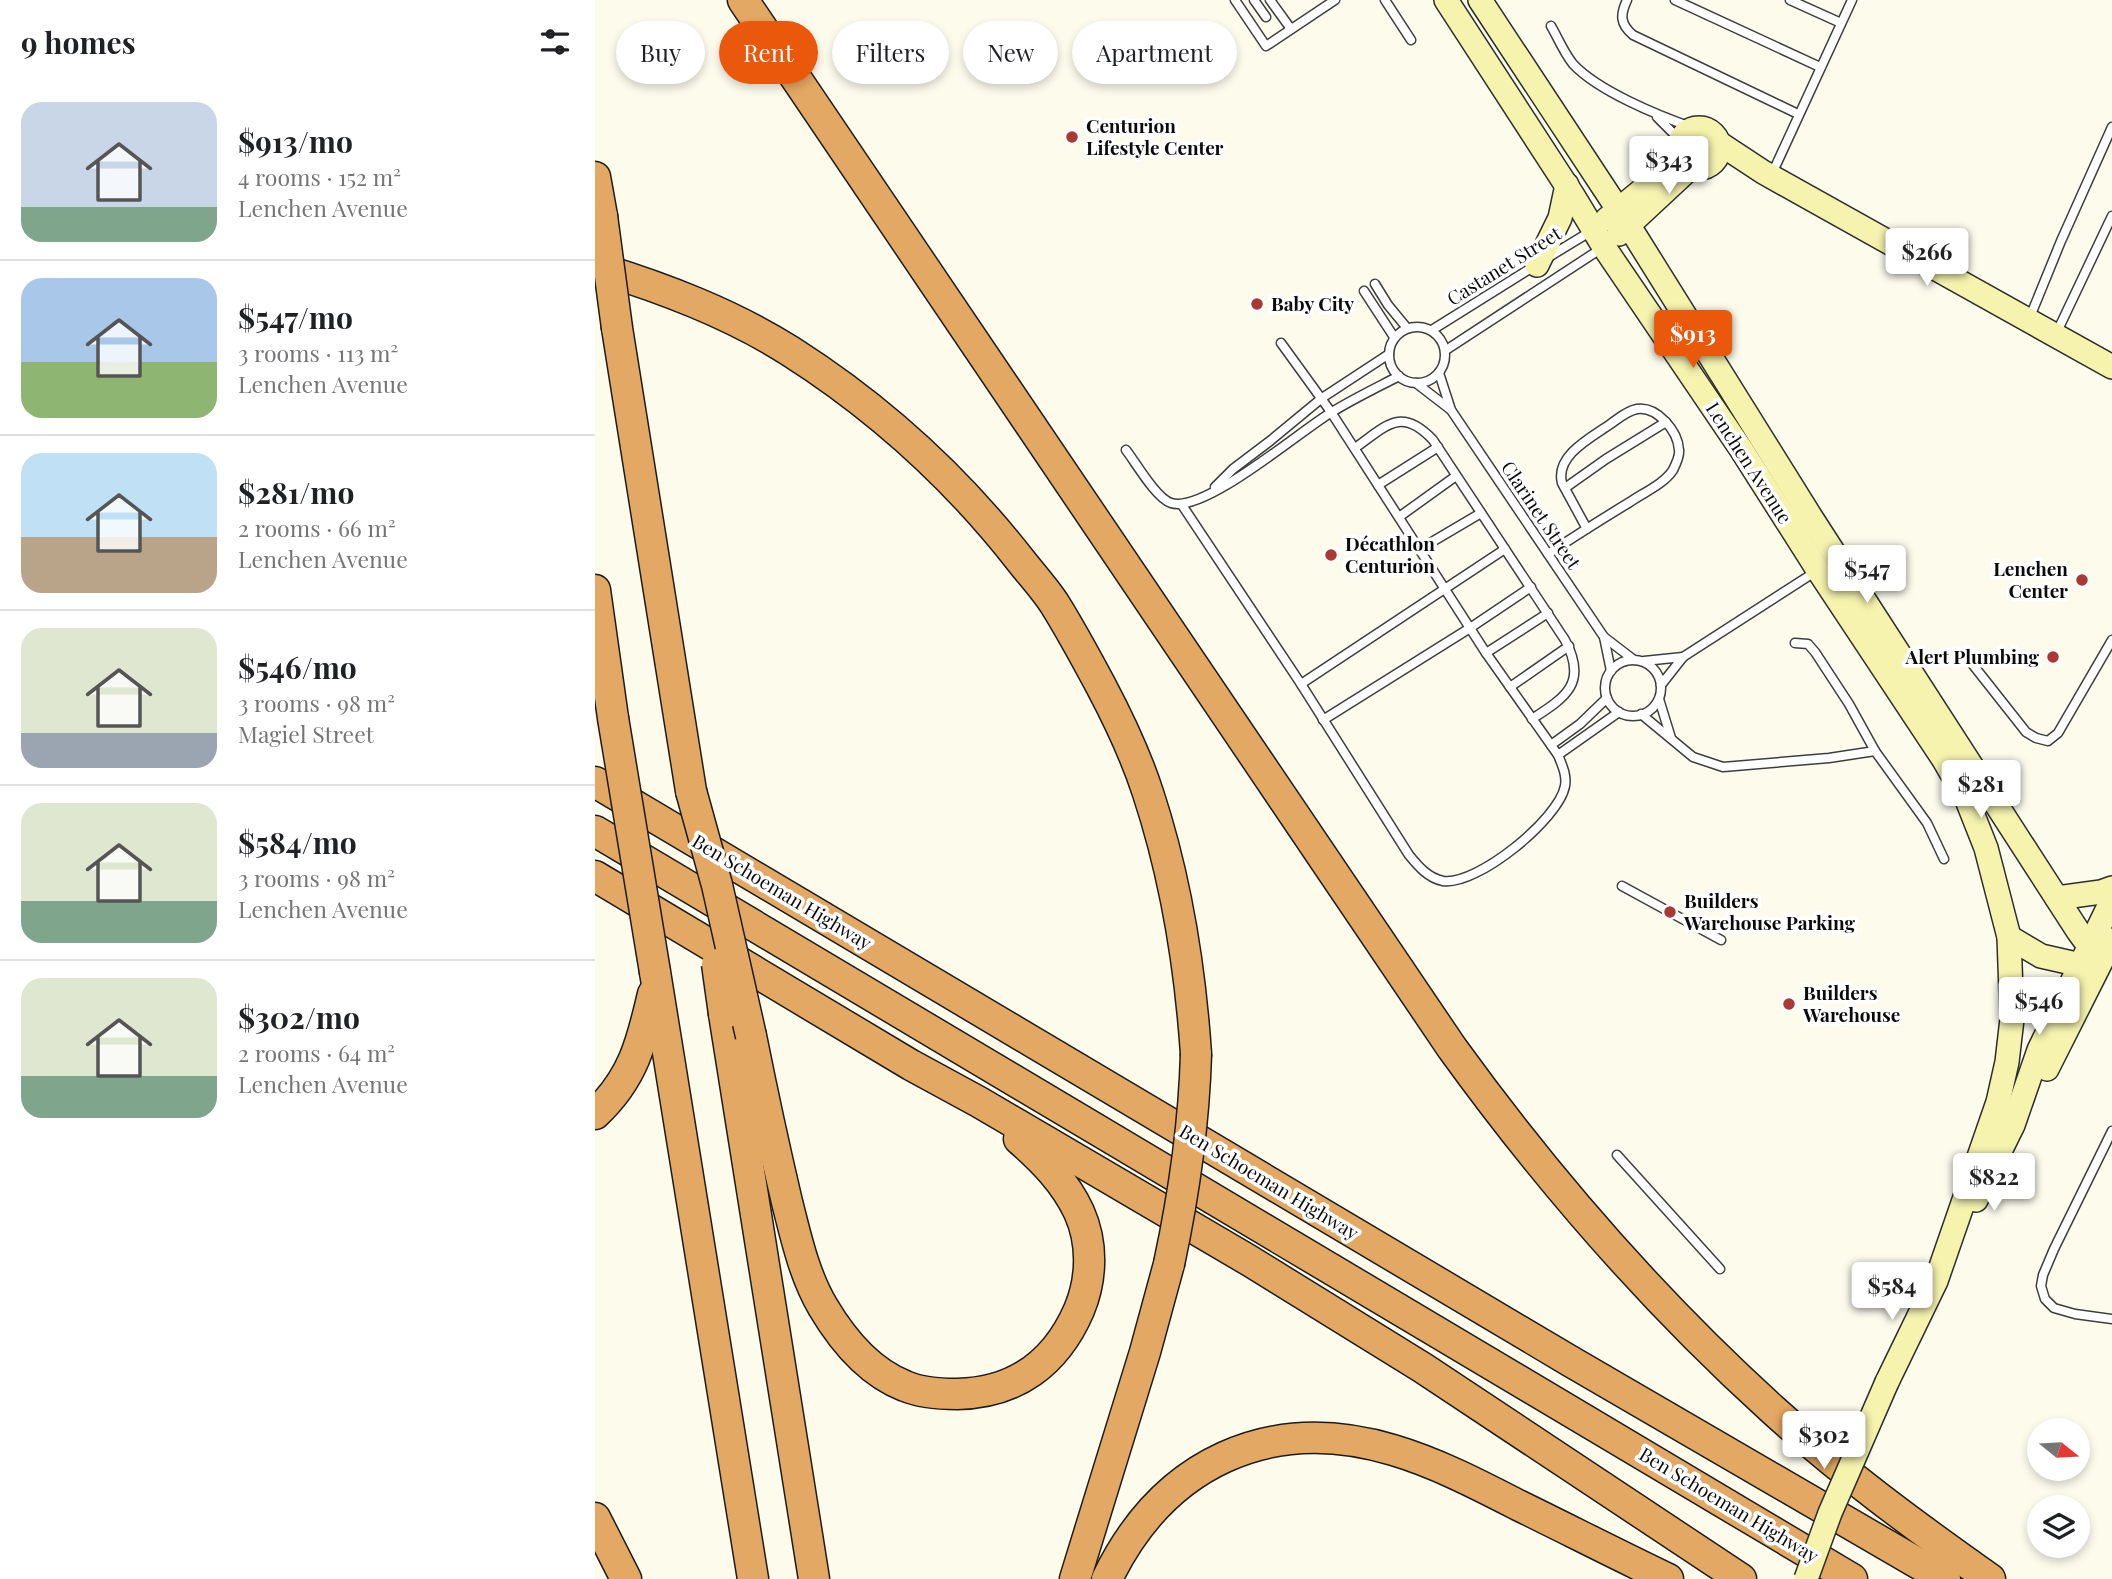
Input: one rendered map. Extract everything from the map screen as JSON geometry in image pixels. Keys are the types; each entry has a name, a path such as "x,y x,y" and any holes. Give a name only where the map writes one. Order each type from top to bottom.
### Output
{"highway":[{"path":"743,0 1452,1048 1545,1172 1662,1300 1772,1409 1864,1486 1990,1579"},
{"path":"595,177 814,1579"},
{"path":"595,267 680,296 790,351 922,452 973,502 1045,592 1086,657 1118,719 1148,791 1169,863 1185,942 1196,1054 1192,1127 1170,1264 1075,1579"},
{"path":"595,590 613,719 753,1579"},
{"path":"595,622 603,656"},
{"path":"595,766 742,868"},
{"name":"Ben Schoeman Highway","path":"595,782 1570,1361 1945,1579"},
{"path":"691,791 717,886 797,1241 821,1304 834,1325 868,1363 904,1386 942,1394 990,1391 1007,1386 1028,1374 1048,1359 1061,1343 1078,1312 1088,1281 1090,1258 1085,1233 1079,1213 1062,1184 1042,1160 1016,1137 911,1065"},
{"name":"Ben Schoeman Highway","path":"595,831 1852,1579"},
{"path":"595,876 911,1065 1026,1129 1250,1261 1400,1354 1741,1579"},
{"path":"595,888 640,903"},
{"path":"595,1114 612,1098 635,1059 655,976"},
{"path":"1107,1579 1130,1537 1154,1508 1174,1487 1198,1470 1224,1456 1253,1446 1317,1438 1393,1450 1434,1465 1668,1579"},
{"path":"595,1518 627,1579"}],"main road":[{"name":"Lenchen Avenue","path":"1446,0 1567,184 1599,238 1741,449 1944,760 1967,800 1986,848 2009,937 2012,1019 2007,1062 1998,1102 1936,1282 1887,1382 1830,1513 1806,1579"},
{"name":"Lenchen Avenue","path":"1480,0 1623,218 1812,519 2057,898 2092,960"},
{"path":"1599,238 1696,149 1767,174 2112,367"},
{"path":"1537,265 1555,230 1567,184"},
{"path":"2057,898 2102,892 2112,888"},
{"path":"1936,1282 2013,1125 2036,1091 2092,960 2112,900"},
{"path":"2009,937 2041,956 2092,960 2112,940"}],"lane":[{"path":"1235,0 1266,46 1335,0"},
{"path":"1254,0 1266,18"},
{"path":"1270,0 1291,29"},
{"path":"1385,0 1411,40"},
{"path":"1627,0 1622,19 1624,28 1633,35 1798,114"},
{"path":"1675,0 1820,67"},
{"path":"1790,0 1841,23"},
{"path":"1767,174 1851,0"},
{"path":"1551,26 1568,57 1581,71 1655,115 1696,149"},
{"path":"1655,115 1696,149"},
{"path":"2029,320 2060,241 2112,127"},
{"path":"2056,335 2112,216"},
{"name":"Castanet Street","path":"1431,330 1537,265 1599,238"},
{"name":"Castanet Street","path":"1446,350 1599,238"},
{"path":"1375,285 1407,328"},
{"path":"1364,291 1395,337"},
{"path":"1422,326 1431,330 1441,338 1446,350 1439,373 1425,382 1416,383 1399,376 1393,369 1389,354 1395,337 1407,328 1422,326"},
{"path":"1182,505 1301,684 1409,855 1428,875 1444,881 1478,872 1520,842 1548,817 1565,786 1565,772 1557,755 1486,653 1322,398 1281,343"},
{"path":"1208,495 1233,469 1322,398 1389,354"},
{"name":"Clarinet Street","path":"1439,373 1451,410 1604,637 1657,673 1661,685"},
{"path":"1126,450 1160,495 1170,503 1182,505 1208,495 1235,479 1331,412 1399,376"},
{"name":"Clarinet Street","path":"1416,383 1451,410"},
{"path":"1548,554 1587,529 1649,489 1672,471 1680,450 1666,422 1653,411 1629,411 1591,438 1562,465 1560,475 1565,488 1587,529"},
{"path":"1355,448 1389,424 1410,422 1420,427 1438,447 1548,613 1569,646 1575,666 1574,681 1561,701 1532,719"},
{"path":"1565,488 1606,458 1666,422"},
{"path":"1378,485 1438,447"},
{"path":"1399,517 1456,476"},
{"path":"1420,549 1481,513"},
{"path":"1301,684 1505,549"},
{"path":"1671,738 1659,699 1661,685 1683,657 1818,570"},
{"path":"1323,720 1531,587"},
{"path":"1486,653 1548,613"},
{"name":"Clarinet Street","path":"1604,637 1611,671 1606,689 1607,698"},
{"path":"1966,656 2026,732 2048,741 2058,733 2112,640"},
{"path":"1795,643 1808,645 1815,652 1849,704 1875,751 1927,822 1944,859"},
{"path":"1510,687 1569,646"},
{"path":"1611,671 1625,661 1683,657"},
{"path":"1551,745 1580,724 1607,698 1619,712 1628,715 1641,714 1653,707 1659,699"},
{"path":"1557,755 1619,712"},
{"path":"1641,714 1693,757 1723,767 1829,758 1875,751"},
{"path":"1622,887 1721,940"},
{"path":"2112,1131 2054,1249 2041,1286 2045,1299 2054,1308 2112,1319"},
{"path":"1617,1155 1720,1269"}],"place":[{"name":"Centurion Lifestyle Center","path":"1072,137"},
{"name":"Baby City","path":"1257,304"},
{"name":"Décathlon Centurion","path":"1331,555"},
{"name":"Lenchen Center","path":"2082,580"},
{"name":"Alert Plumbing","path":"2053,657"},
{"name":"Builders Warehouse Parking","path":"1670,912"},
{"name":"Builders Warehouse","path":"1789,1004"}]}
